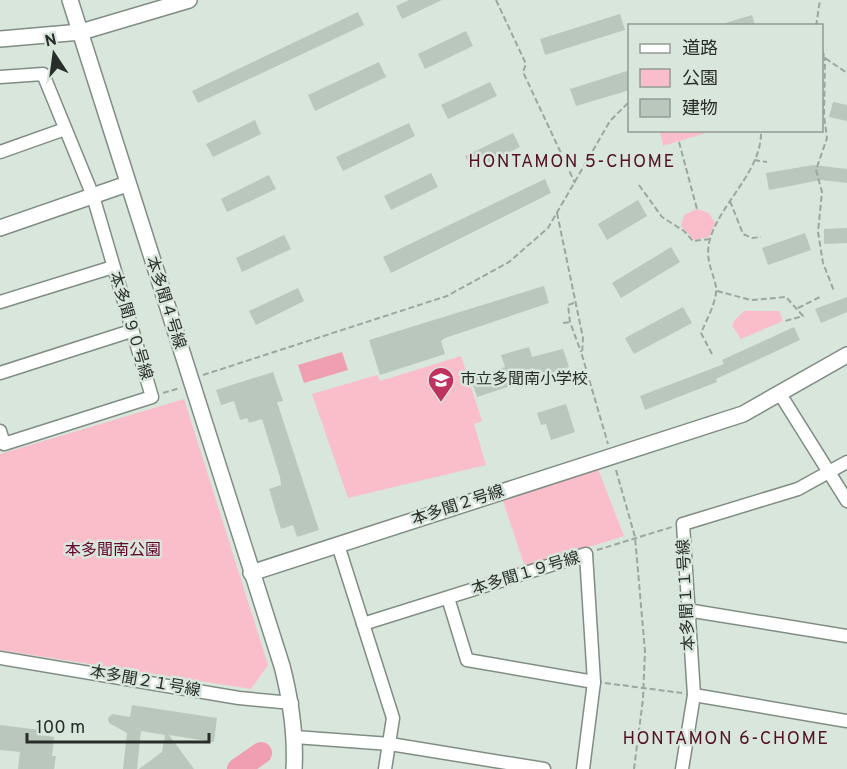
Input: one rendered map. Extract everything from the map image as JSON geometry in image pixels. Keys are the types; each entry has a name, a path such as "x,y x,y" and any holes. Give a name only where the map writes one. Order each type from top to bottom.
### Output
{"street":[{"name":"本多聞４号線","path":"70,0 251,573"},
{"path":"0,39 81,32 189,0"},
{"name":"本多聞９０号線","path":"0,77 43,74 93,196 152,397 4,444 0,431"},
{"path":"0,152 65,129"},
{"path":"0,228 127,184"},
{"path":"0,302 113,267"},
{"path":"0,373 131,331"},
{"name":"本多聞２号線","path":"251,573 743,414 847,355"},
{"path":"780,394 847,501"},
{"name":"本多聞１１号線","path":"682,769 694,695 683,524 798,489 847,462"},
{"path":"338,545 393,718 385,769"},
{"name":"本多聞１９号線","path":"363,624 586,554 594,682 583,769"},
{"path":"251,573 291,703 295,737 294,769"},
{"path":"448,598 467,660 594,682"},
{"path":"687,610 847,636"},
{"name":"本多聞２１号線","path":"0,657 239,698 291,703"},
{"path":"694,695 847,721"},
{"path":"295,737 390,744 544,769"}],"path":[{"path":"496,0 526,64 523,72 575,183"},
{"path":"815,24 819,0"},
{"path":"823,57 847,73"},
{"path":"823,57 824,116 827,138 816,170 822,192 818,232 823,263 834,291"},
{"path":"152,397 190,382 447,296 508,262 548,228 610,121 628,103"},
{"path":"712,354 701,333 717,291 707,263 710,239 754,160 762,142 761,132"},
{"path":"679,142 697,209"},
{"path":"754,160 767,162"},
{"path":"639,185 662,217 684,231 693,242 710,239"},
{"path":"730,201 743,234 752,238 760,237"},
{"path":"557,213 584,338 582,355"},
{"path":"717,291 751,300 786,297 803,316 785,321"},
{"path":"798,308 822,296"},
{"path":"575,302 568,305 570,322 582,355 635,537 645,651 644,687 634,769"},
{"path":"563,323 570,322"},
{"path":"586,554 683,524"},
{"path":"594,682 694,695"}],"green space":[{"path":"660,132 709,132 663,146"},
{"path":"697,209 709,213 715,223 709,237 694,240 681,226 684,215"},
{"path":"744,311 779,311 783,321 741,339 732,326"},
{"path":"461,356 482,421 474,424 486,465 348,498 312,394 377,375 380,381"},
{"name":"本多聞南公園","path":"184,399 268,665 251,689 0,650 0,454"},
{"path":"598,469 624,536 525,567 502,498"}],"shaded area":[{"path":"342,352 348,370 304,383 298,365"}],"building":[{"path":"409,0 442,0 402,19 396,6"},
{"path":"358,12 364,25 198,103 192,91"},
{"path":"620,14 625,30 545,55 540,39"},
{"path":"752,15 754,24 725,24"},
{"path":"466,31 473,46 425,69 418,54"},
{"path":"379,62 386,77 315,111 308,95"},
{"path":"628,71 628,91 576,106 570,89"},
{"path":"490,82 497,96 448,119 441,105"},
{"path":"833,102 847,105 847,121 829,117"},
{"path":"255,120 261,134 213,157 206,144"},
{"path":"409,123 415,136 343,171 336,157"},
{"path":"513,133 520,147 472,170 465,156"},
{"path":"813,165 847,169 847,183 821,180 769,190 766,173"},
{"path":"431,173 438,187 391,210 384,196"},
{"path":"269,175 276,189 227,212 221,199"},
{"path":"545,179 551,193 391,273 383,257"},
{"path":"638,200 647,216 607,240 598,224"},
{"path":"847,228 847,243 824,244 824,229"},
{"path":"805,233 811,250 768,265 762,248"},
{"path":"284,235 291,249 242,272 236,258"},
{"path":"671,247 680,262 621,298 612,283"},
{"path":"544,286 549,303 445,338 441,341 445,354 380,375 369,340"},
{"path":"298,288 304,301 256,325 249,311"},
{"path":"847,297 847,312 821,323 815,309"},
{"path":"683,307 692,323 634,354 625,338"},
{"path":"794,327 800,340 716,379 717,382 645,410 640,396 724,364 722,360"},
{"path":"529,347 532,357 563,349 569,367 477,397 471,379 505,367 501,355"},
{"path":"273,372 283,401 277,402 319,530 297,537 293,525 281,529 269,489 281,485 262,419 249,423 247,418 240,420 234,401 221,405 216,390"},
{"path":"566,404 575,432 551,440 546,424 541,425 537,413"},
{"path":"132,705 217,718 214,742 169,735 194,769 139,769 162,752 165,735 141,731 137,769 123,769 127,733 109,723 108,718 112,714 130,717"},
{"path":"0,725 40,730 39,735 54,737 52,756 56,756 54,769 18,769 20,752 0,750"}],"waterway":[{"path":"238,769 261,753"}],"place":[{"name":"市立多聞南小学校","path":"441,403"}],"district":[{"name":"HONTAMON 5-CHOME","path":"572,162"},
{"name":"HONTAMON 6-CHOME","path":"726,739"}]}
